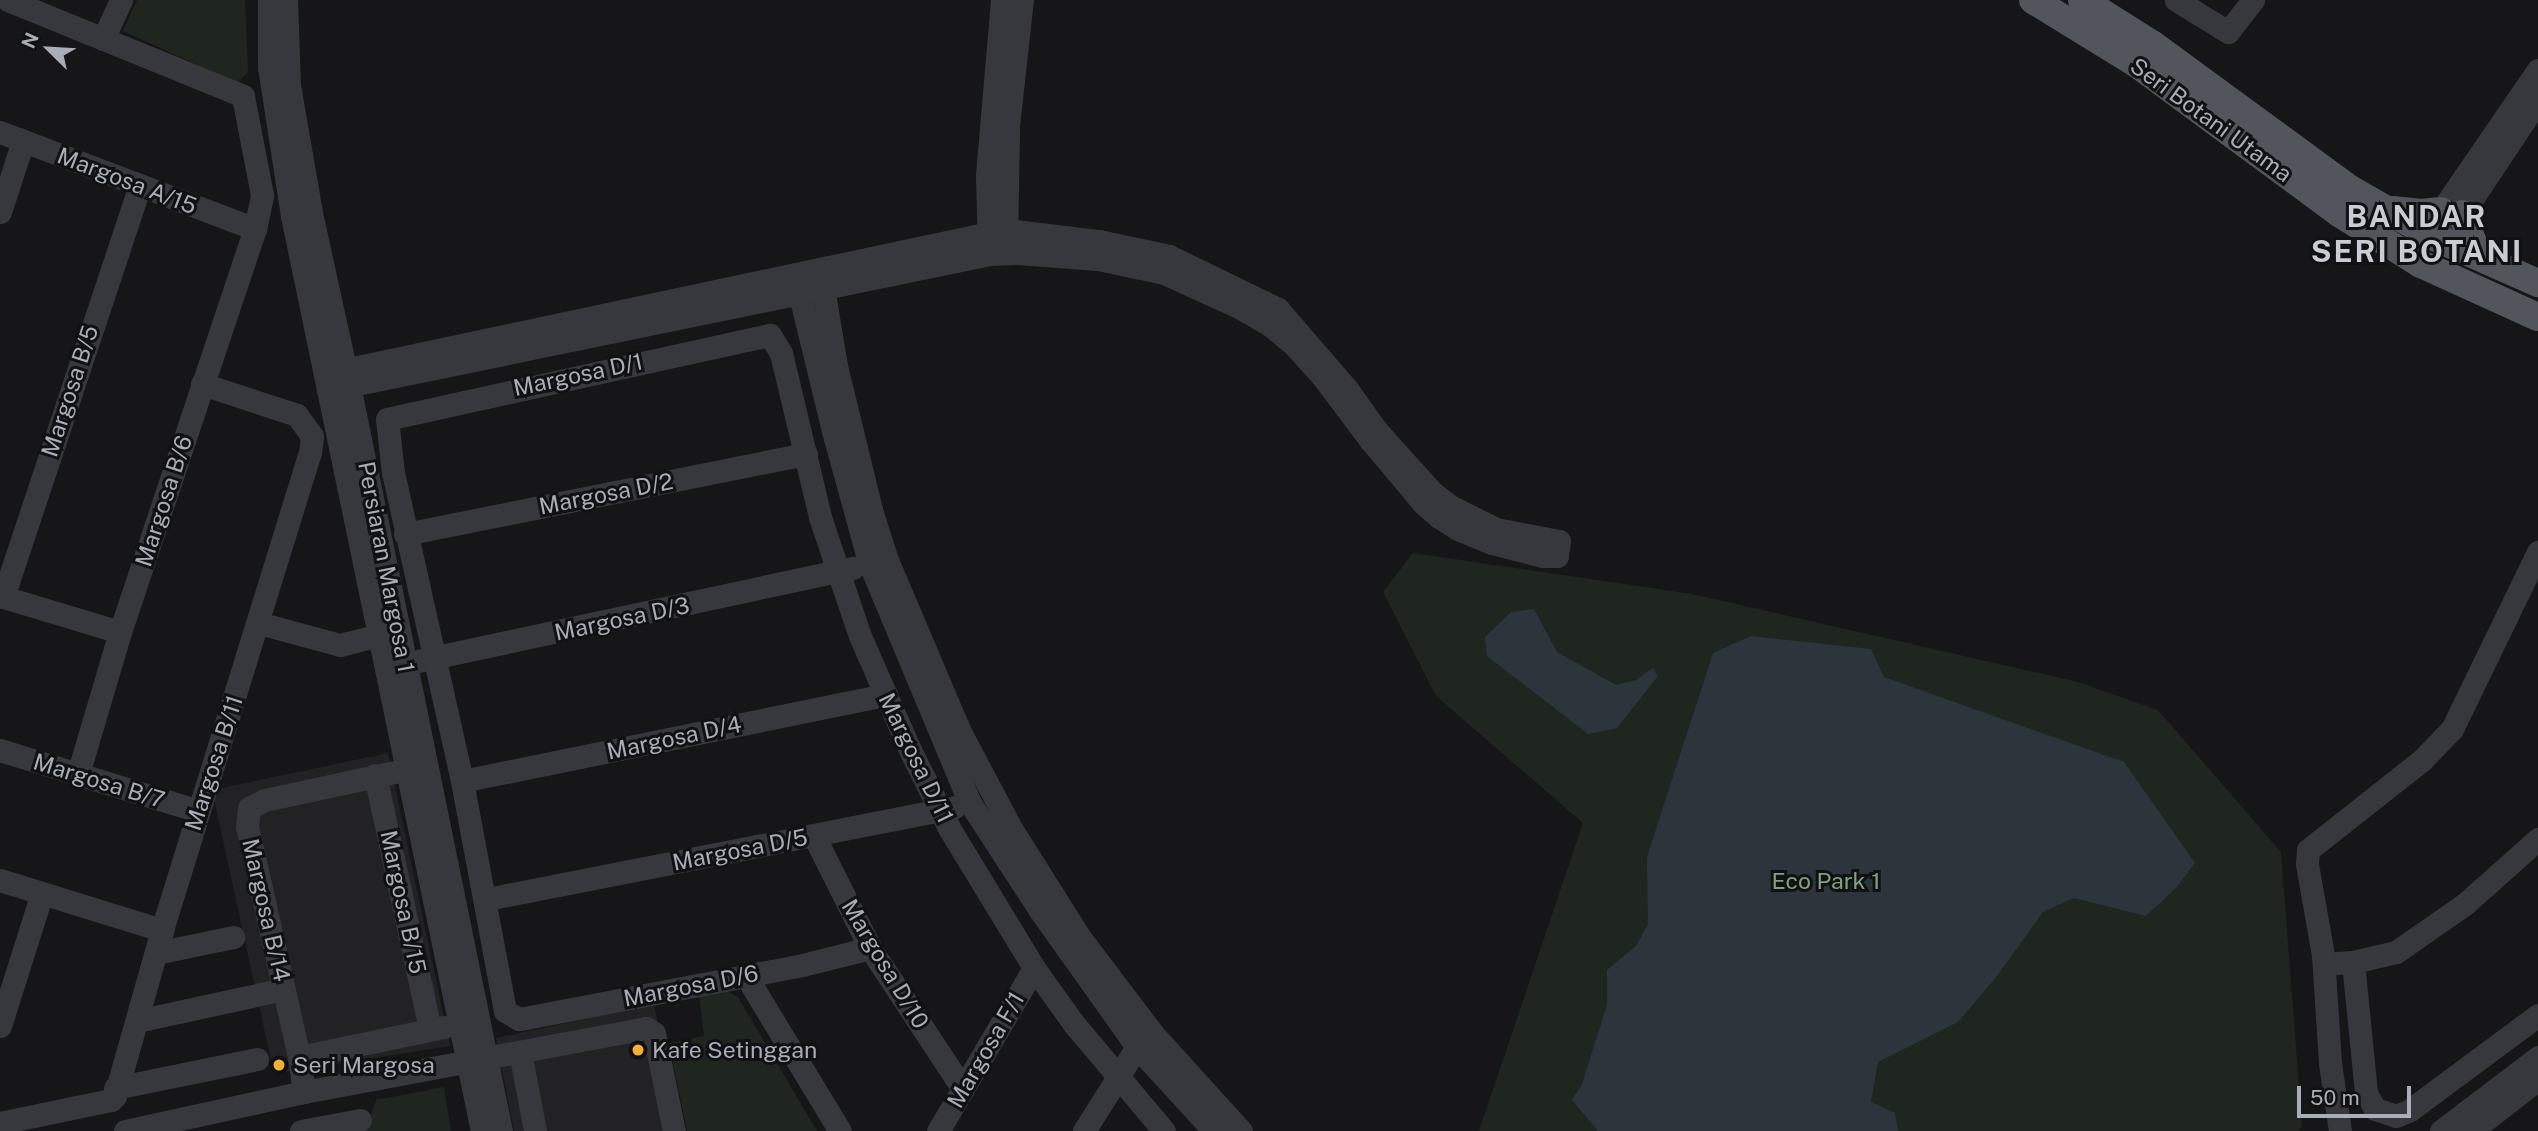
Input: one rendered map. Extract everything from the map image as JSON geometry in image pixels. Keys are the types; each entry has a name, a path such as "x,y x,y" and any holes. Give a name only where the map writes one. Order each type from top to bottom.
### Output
{"main road":[{"name":"Seri Botani Utama","path":"2033,0 2137,64 2358,225 2446,276 2538,317"},
{"name":"Seri Botani Utama","path":"2082,0 2152,44 2350,189 2383,208 2421,213 2446,221"},
{"path":"2358,225 2410,242 2424,242 2446,221"},
{"path":"2446,221 2487,260 2538,283"},
{"path":"2446,221 2438,260 2446,276"}],"street":[{"path":"8,0 243,96 280,87"},
{"path":"103,39 121,0"},
{"name":"Persiaran Margosa 1","path":"269,0 292,216 348,380 379,635 418,767 477,1061 482,1131"},
{"name":"Persiaran Margosa 1","path":"286,0 280,87 348,380 404,663 459,1023 477,1061 501,1131"},
{"path":"2176,0 2224,30 2232,30 2253,0"},
{"path":"998,243 996,175 1012,2"},
{"path":"2446,221 2538,70"},
{"name":"Margosa B/6","path":"78,774 120,632 255,229 262,195 243,96"},
{"path":"2446,221 2538,100"},
{"name":"Margosa A/15","path":"0,132 255,229"},
{"path":"0,212 23,141"},
{"name":"Margosa B/5","path":"1,596 140,185"},
{"path":"348,380 998,243 1164,273 1245,300 1274,317 1347,389 1377,431 1432,492 1450,506 1496,529 1559,541 1557,557 1492,542 1458,529 1439,517 1423,503 1371,441 1274,317"},
{"path":"822,280 836,366 887,560 959,730 992,794 1145,1041 1241,1131"},
{"path":"798,285 869,562 970,803 1039,909 1214,1131"},
{"name":"Margosa D/1","path":"405,534 393,473 387,419 770,335"},
{"name":"Margosa D/11","path":"770,335 781,353 820,517 839,574 886,695 940,811 1034,968 1117,1078 1164,1131"},
{"name":"Margosa B/11","path":"115,1088 198,811 259,623 312,436 297,415 202,384"},
{"name":"Margosa D/2","path":"405,534 806,454"},
{"path":"405,534 487,900"},
{"path":"2340,1131 2330,1063 2323,963 2306,856 2308,850 2422,760 2452,729 2538,552"},
{"name":"Margosa D/3","path":"404,663 839,574 869,562"},
{"path":"1,596 120,632"},
{"path":"259,623 340,645 379,635"},
{"name":"Margosa D/4","path":"462,781 886,695"},
{"name":"Margosa B/7","path":"0,750 198,811"},
{"name":"Margosa B/14","path":"304,1092 299,1057 247,827 249,808 265,800 418,767"},
{"name":"Margosa B/15","path":"375,775 430,1029"},
{"name":"Margosa D/5","path":"487,900 940,811 992,794"},
{"name":"Margosa D/10","path":"814,836 870,948 962,1089"},
{"path":"2323,963 2353,962 2396,952 2465,904 2538,839"},
{"path":"0,880 42,893 159,942 233,937"},
{"path":"0,1026 42,893"},
{"name":"Margosa D/6","path":"487,900 505,1011 511,1017 519,1019 746,976 870,948"},
{"path":"2353,962 2366,1093 2375,1109 2396,1116 2410,1110 2538,1016"},
{"name":"Margosa F/1","path":"938,1131 1034,968"},
{"path":"746,976 840,1131"},
{"path":"137,1021 284,989"},
{"path":"299,1057 459,1023"},
{"path":"125,1131 304,1092 651,1028 674,1131"},
{"path":"1084,1131 1117,1078 1145,1041"},
{"path":"520,1052 535,1131"},
{"path":"2441,1131 2538,1057"},
{"path":"0,1123 111,1100 115,1088 257,1059"},
{"path":"2471,1131 2538,1079"},
{"path":"301,1131 358,1126 372,1080"}],"shaded area":[{"path":"1534,609 1557,652 1616,685 1636,680 1653,668 1658,676 1617,728 1588,734 1487,656 1485,637 1511,612"},
{"path":"1751,636 1871,649 1884,677 2124,762 2195,863 2176,888 2146,916 2074,898 2043,912 1997,976 1958,1022 1878,1062 1871,1102 1895,1113 1898,1131 1598,1131 1572,1100 1582,1084 1607,1005 1607,970 1636,946 1648,924 1647,857 1713,653"},
{"path":"388,753 450,1046 274,1074 212,790"},
{"path":"654,1004 679,1131 514,1131 496,1038"}],"green space":[{"path":"137,0 245,0 248,72 237,83 123,31"},
{"name":"Eco Park 1","path":"1413,553 1692,594 2078,682 2158,710 2281,852 2302,1126 2298,1131 1479,1131 1583,823 1436,696 1383,592"},
{"path":"725,990 738,997 817,1131 687,1131 669,1043 704,1036 699,994"},
{"path":"444,1087 451,1131 366,1131 376,1100"}],"place":[{"name":"Kafe Setinggan","path":"638,1050"},
{"name":"Seri Margosa","path":"279,1065"}],"district":[{"name":"BANDAR SERI BOTANI","path":"2417,233"}]}
